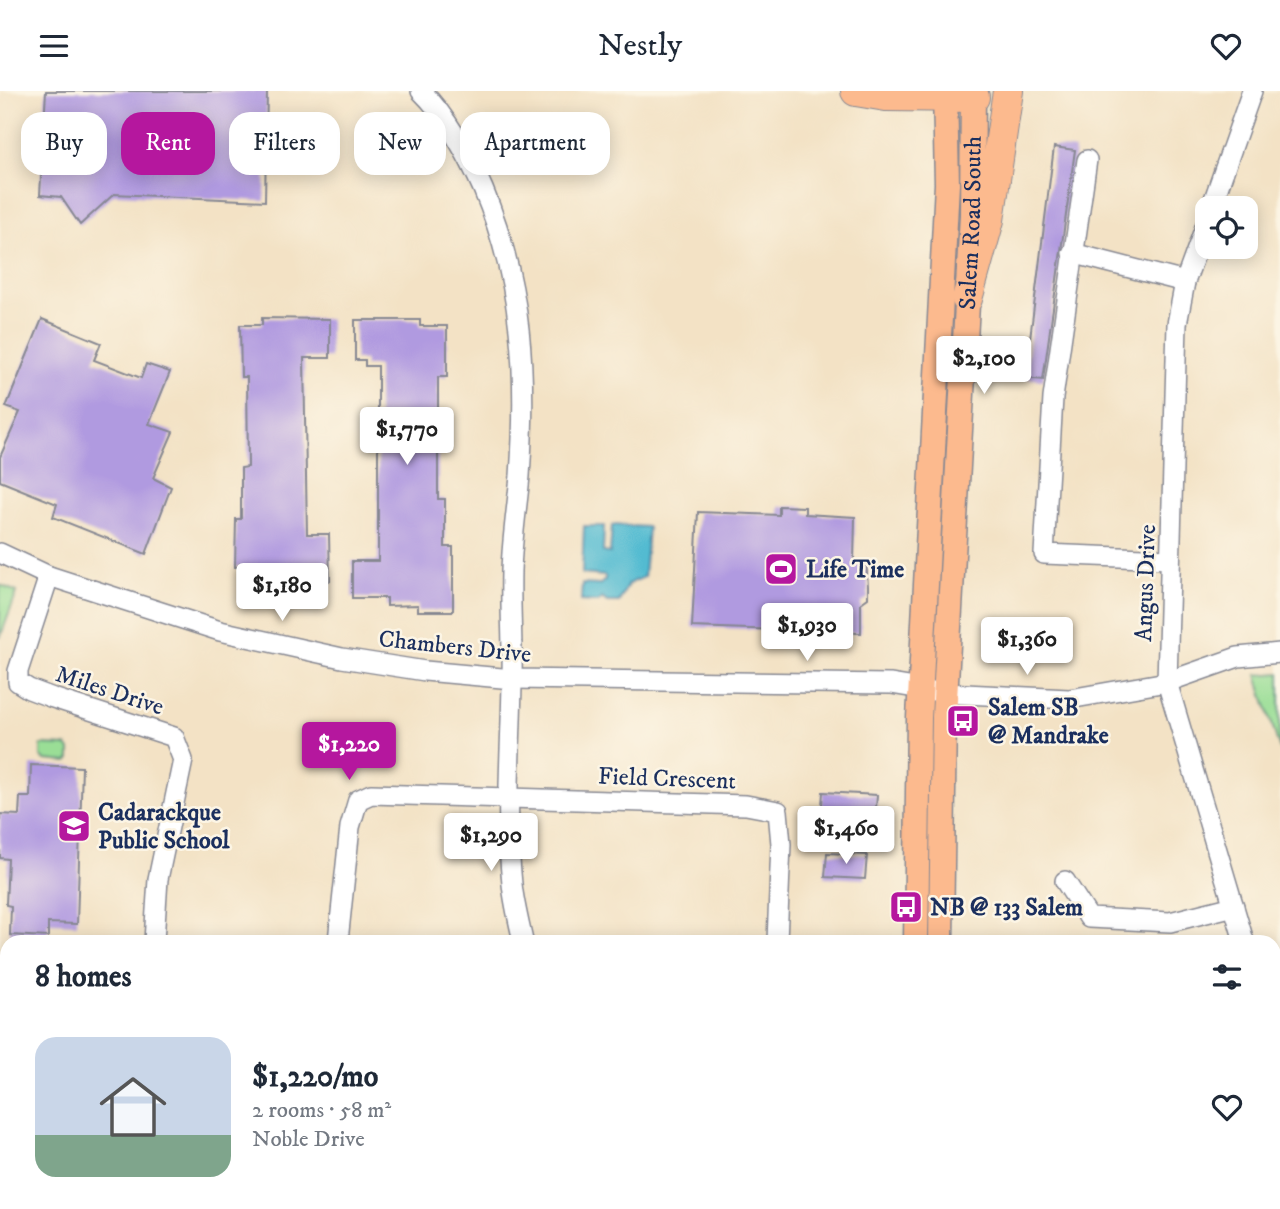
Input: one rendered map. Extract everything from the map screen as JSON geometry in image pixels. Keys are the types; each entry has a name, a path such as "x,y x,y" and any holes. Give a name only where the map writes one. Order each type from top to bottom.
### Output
{"highway":[{"path":"856,91 886,96 960,94"},
{"path":"967,299 989,220 1008,91"}],"main road":[{"name":"Salem Road South","path":"941,935 945,693 972,215 960,94"},
{"name":"Salem Road South","path":"916,935 920,690 947,184 960,94"}],"street":[{"path":"421,91 445,121 473,166 497,222 513,283 524,365 520,474 511,570 513,679 509,799 512,888 522,935"},
{"path":"1215,196 1252,91"},
{"path":"1087,160 1054,398 1044,554 1170,559"},
{"path":"1072,253 1185,282"},
{"name":"Angus Drive","path":"1195,255 1185,282 1177,324 1167,682 1242,935"},
{"name":"Chambers Drive","path":"0,553 49,576 220,631 356,660 425,671 513,679 891,684 945,693 1069,699 1167,682 1238,657 1280,653"},
{"name":"Miles Drive","path":"49,576 18,671 18,682 53,698 174,737 183,760 158,879 154,935"},
{"path":"339,935 350,827 358,800 371,793 509,799"},
{"name":"Field Crescent","path":"509,799 746,805 778,811 780,844 777,935"},
{"path":"1065,881 1089,918 1170,922 1234,906"}],"green space":[{"path":"0,585 17,592 0,638"},
{"path":"1280,673 1280,750 1257,675"},
{"path":"41,745 67,746 70,759 67,762 45,760 41,757"}],"water":[{"path":"612,525 648,527 644,577 628,584 619,602 607,602 602,598 598,602 581,601 582,584 599,585 605,580 605,576 582,574 584,526 604,526 603,552 610,553"}],"building":[{"path":"46,91 267,91 267,112 229,112 229,175 265,175 265,201 114,194 80,225 61,197 40,195 41,175 107,175 107,112 45,112"},
{"path":"1054,147 1075,150 1043,380 1025,378"},
{"path":"262,318 330,319 330,358 304,358 307,534 329,534 330,581 301,581 300,574 265,574 265,567 235,567 236,519 241,519 241,468 248,467 247,377 241,377 240,325 262,325"},
{"path":"42,319 101,343 94,360 141,378 146,364 170,372 149,424 173,432 153,478 171,487 146,554 53,517 57,504 0,481 0,457 20,412 6,407"},
{"path":"355,320 420,320 420,326 447,326 447,377 438,377 438,499 445,499 445,547 453,547 453,611 418,611 418,605 387,606 387,598 352,598 352,561 378,561 378,366 365,366 365,360 355,360"},
{"name":"Life Time","path":"779,506 805,507 805,514 855,517 854,562 866,561 868,586 868,598 861,603 861,633 692,627 698,512 779,515"},
{"path":"31,765 82,767 77,924 48,923 48,935 10,935 11,906 6,905 8,859 0,858 0,814 19,815 20,797 30,797"},
{"path":"823,792 877,795 875,821 821,818"},
{"path":"827,853 867,855 865,879 825,877"}],"place":[{"name":"Life Time","path":"781,569"},
{"name":"Salem SB @ Mandrake","path":"963,721"},
{"name":"Cadarackque Public School","path":"74,826"},
{"name":"NB @ 133 Salem","path":"906,907"}]}
